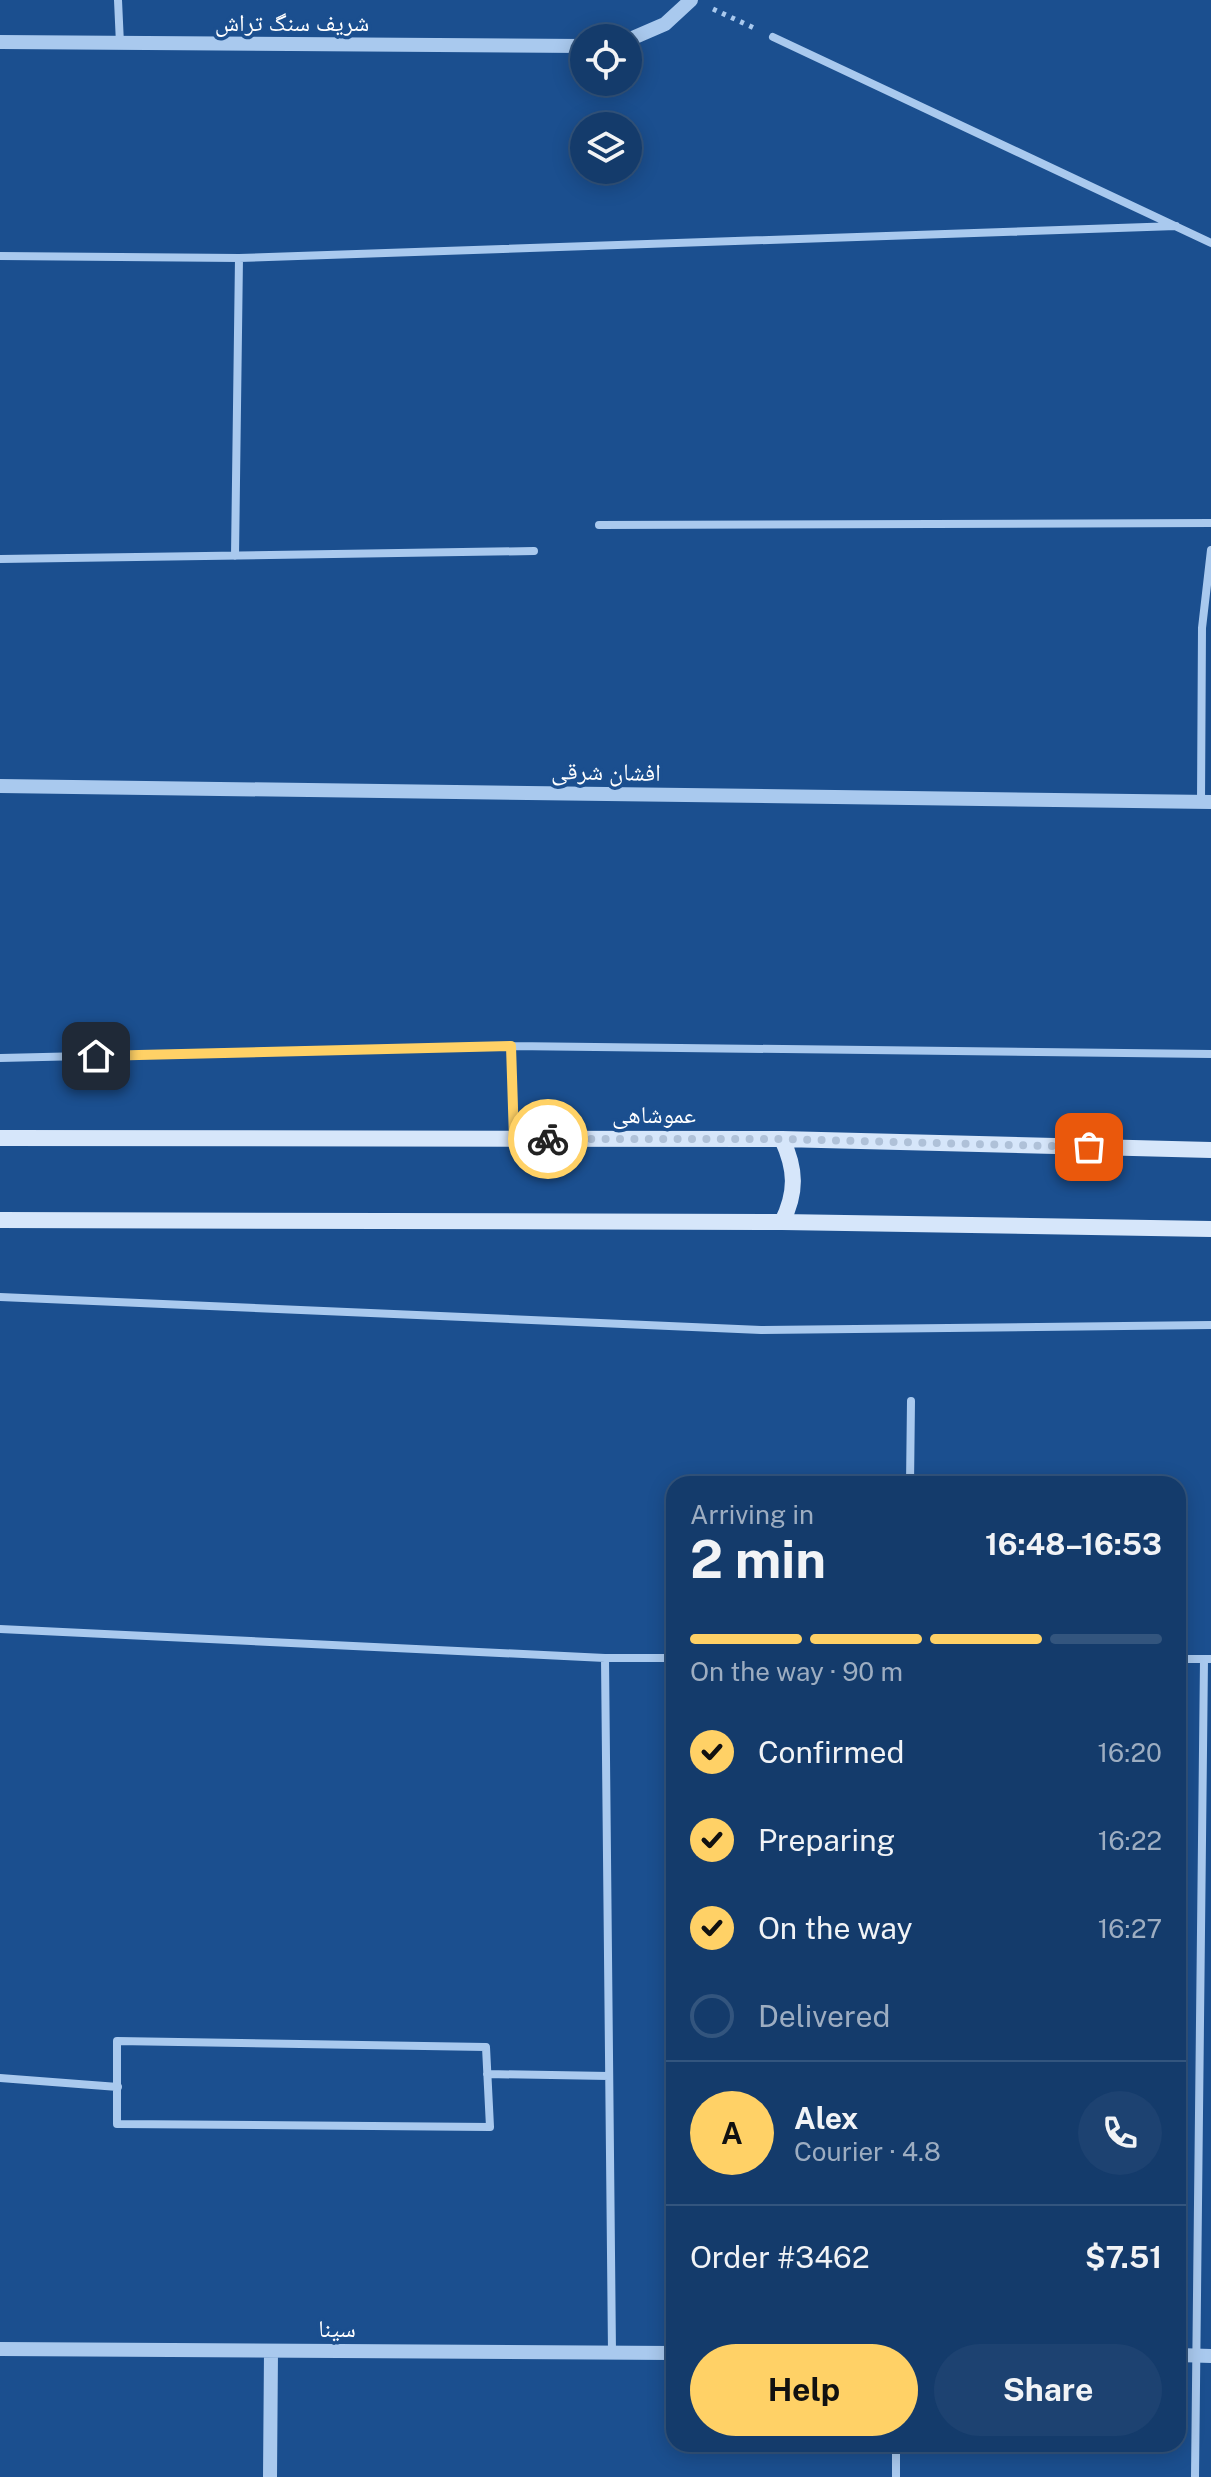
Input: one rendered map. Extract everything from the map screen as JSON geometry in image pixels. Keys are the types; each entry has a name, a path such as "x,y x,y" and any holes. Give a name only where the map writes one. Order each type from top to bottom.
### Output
{"main road":[{"name":"عموشاهی","path":"0,1138 782,1139 1211,1150"},
{"path":"782,1139 792,1159 795,1180 792,1202 782,1222"},
{"path":"0,1220 782,1222 1211,1229"}],"street":[{"path":"118,0 120,44"},
{"path":"642,34 665,24 691,0"},
{"path":"773,37 1211,243"},
{"name":"شریف سنگ تراش","path":"0,42 570,46"},
{"path":"0,256 239,258 1176,226"},
{"path":"235,556 239,258"},
{"path":"599,525 1211,523"},
{"path":"1206,802 1202,628 1211,550"},
{"path":"0,559 534,551"},
{"name":"افشان شرقی","path":"0,786 1206,802"},
{"path":"511,1046 514,1139"},
{"path":"0,1058 511,1046 1211,1054"},
{"path":"0,1297 761,1330 1211,1325"},
{"path":"910,1476 911,1401"},
{"path":"0,1629 605,1658 666,1658"},
{"path":"605,1658 612,2353"},
{"path":"1186,1659 1208,1659 1201,2079 1204,2356 1195,2477"},
{"path":"117,2041 486,2047 490,2127 117,2124 118,2087 117,2041"},
{"path":"487,2074 609,2076"},
{"path":"0,2078 118,2087"},
{"path":"1201,2079 1211,2079"},
{"name":"سینا","path":"0,2349 666,2353"},
{"path":"270,2477 271,2351"},
{"path":"896,2452 896,2477"}],"path":[{"path":"707,6 773,37"}],"way so far":[{"path":"548,1139 782,1139 1089,1147"}],"route":[{"path":"96,1056 511,1046 514,1139 548,1139"}]}
